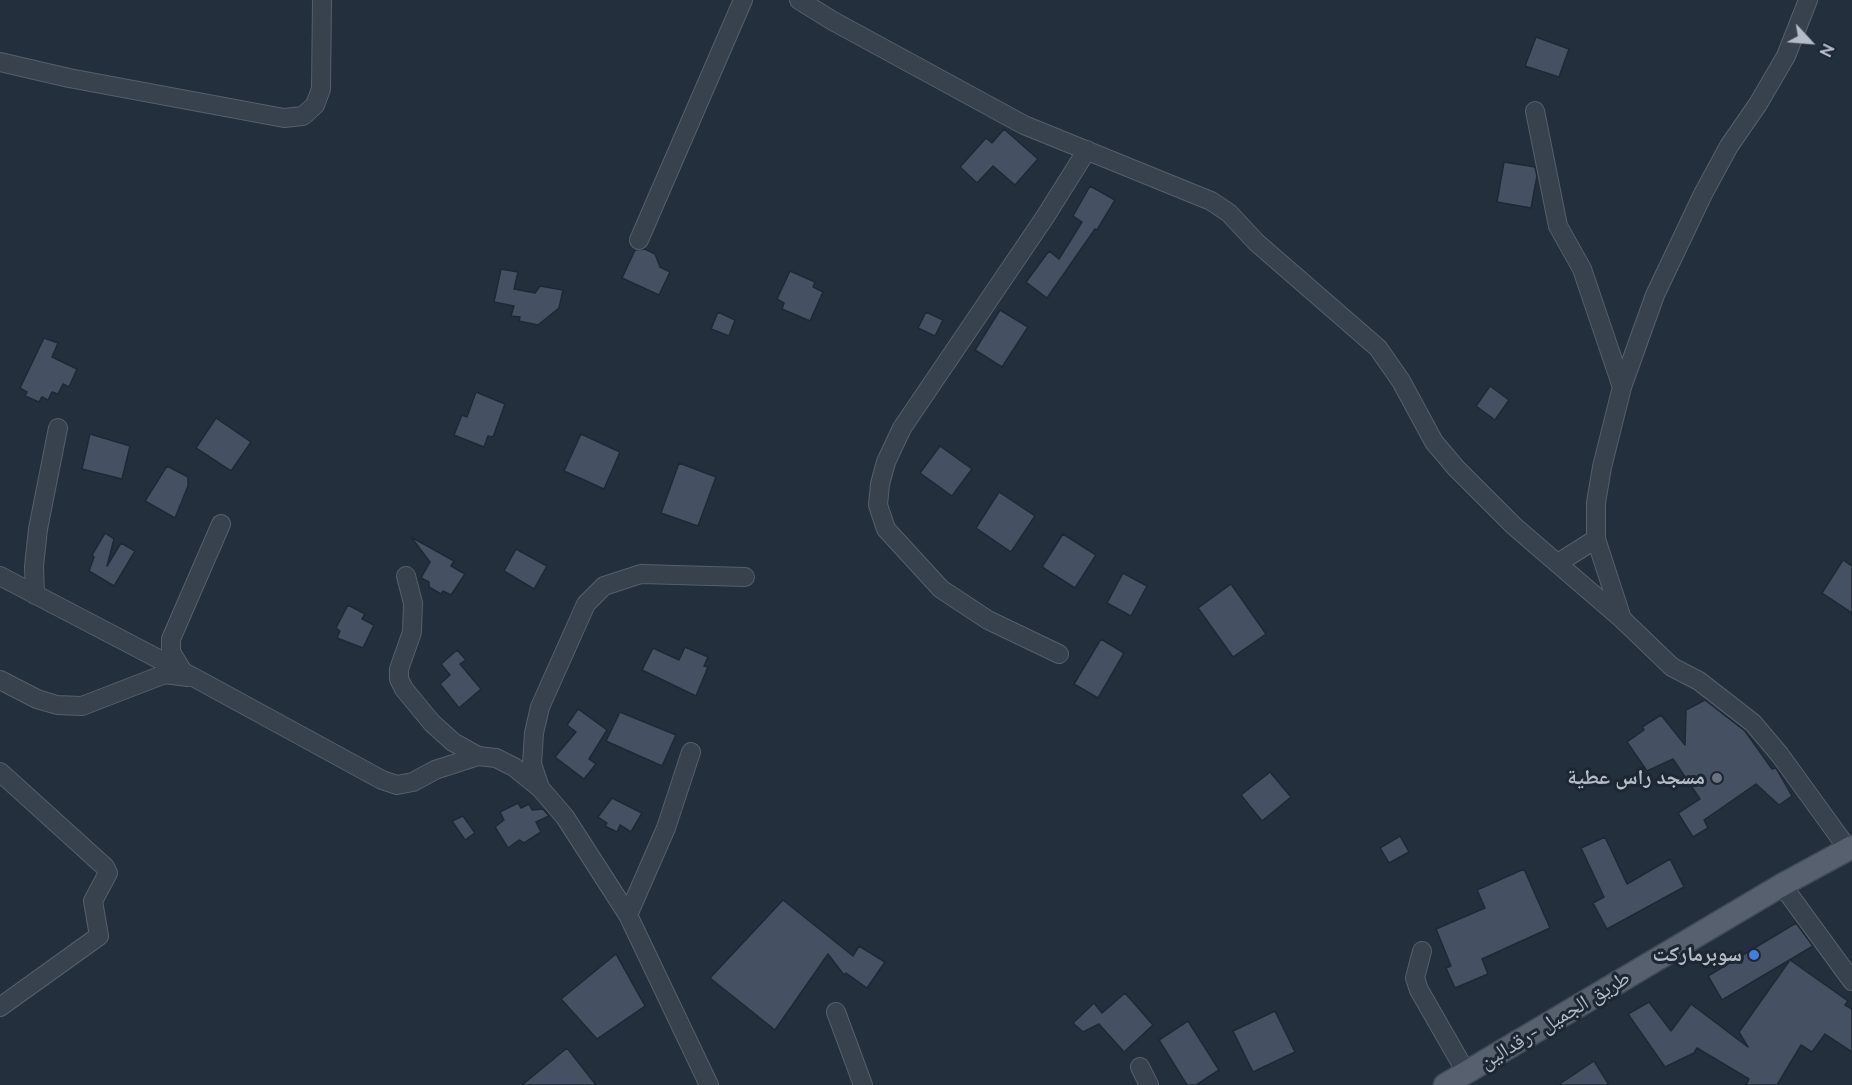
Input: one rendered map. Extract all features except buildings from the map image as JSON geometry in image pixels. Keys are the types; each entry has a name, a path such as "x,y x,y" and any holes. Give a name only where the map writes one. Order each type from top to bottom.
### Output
{"main road":[{"name":"طريق الجميل -رقدالين","path":"1445,1085 1782,885 1850,848"}],"street":[{"path":"0,62 69,78 284,118 303,116 315,105 321,89 322,0"},
{"path":"639,240 743,0"},
{"path":"799,0 833,21 1024,125 1211,201 1229,213 1256,242 1378,348 1401,381 1434,441 1448,459 1514,526 1623,619 1672,667 1699,681 1753,723 1850,848"},
{"path":"1623,619 1596,538 1596,503 1602,467 1622,387 1655,295 1703,194 1729,146 1758,104 1786,56 1808,0"},
{"path":"1535,111 1558,226 1582,269 1622,387"},
{"path":"1059,654 988,620 941,589 886,529 878,505 880,484 886,462 902,428 1045,217 1087,150"},
{"path":"35,595 34,566 38,529 58,428"},
{"path":"189,675 171,652 171,639 221,524"},
{"path":"1558,563 1596,538"},
{"path":"540,788 532,764 534,733 540,707 586,604 604,586 641,574 745,577"},
{"path":"0,576 397,785 413,782 435,770 478,756"},
{"path":"406,576 413,603 412,632 399,669 399,679 432,723 453,742 478,756 496,759 514,767 540,788 565,816 628,915 709,1085"},
{"path":"0,680 37,699 57,705 82,706 165,674 189,675"},
{"path":"628,915 666,828 691,752"},
{"path":"0,772 105,867 108,873 93,901 99,936 0,1007"},
{"path":"1782,885 1852,981"},
{"path":"1422,951 1415,978 1419,990 1466,1072"},
{"path":"836,1012 863,1085"},
{"path":"1140,1067 1149,1085"}],"place":[{"name":"مسجد راس عطية","path":"1717,778"},
{"name":"سوبرماركت","path":"1754,955"}]}
